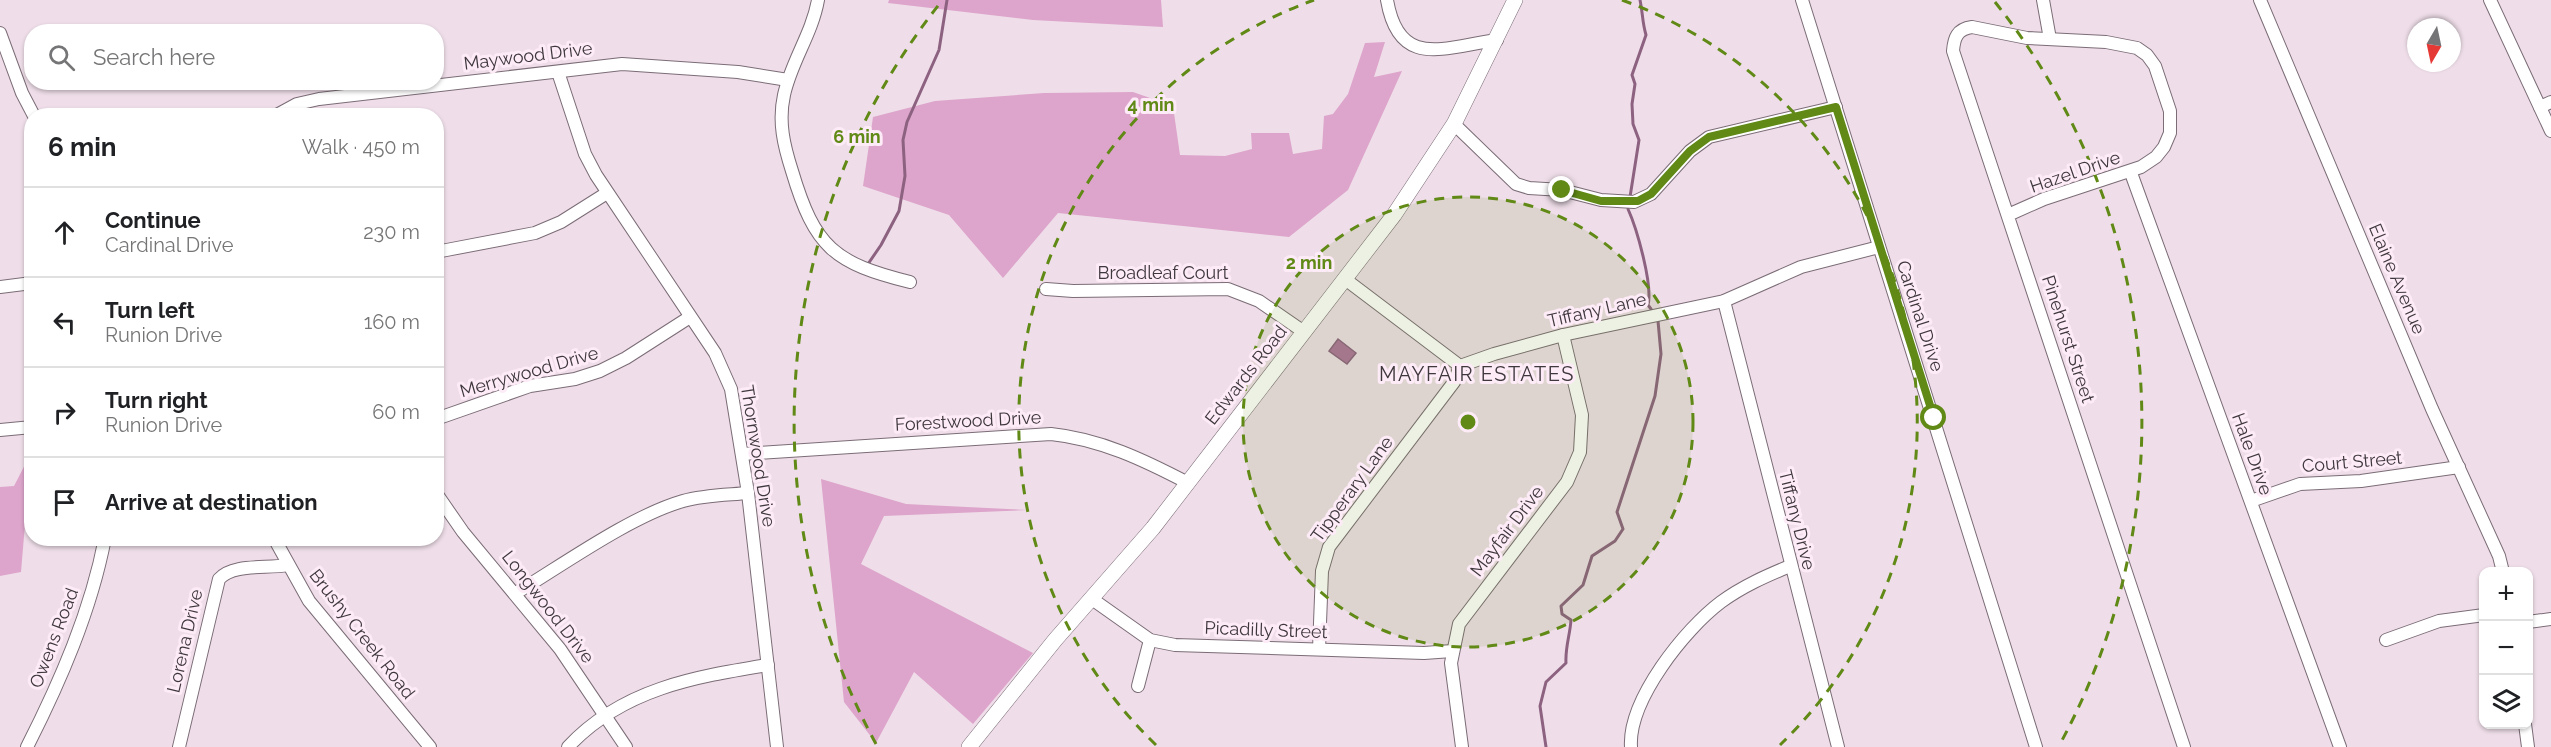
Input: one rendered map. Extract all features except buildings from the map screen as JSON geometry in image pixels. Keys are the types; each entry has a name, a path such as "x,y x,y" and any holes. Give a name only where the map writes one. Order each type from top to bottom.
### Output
{"main road":[{"name":"Edwards Road","path":"969,747 1188,483 1394,215 1454,124 1515,0"}],"street":[{"path":"818,0 810,30 788,80 782,107 782,136 798,193 813,226 829,246 852,264 869,272 910,282"},
{"path":"1387,0 1395,30 1405,41 1416,47 1430,49 1497,40"},
{"name":"Cardinal Drive","path":"1802,0 2036,747"},
{"path":"2043,0 2050,39"},
{"name":"Elaine Avenue","path":"2260,0 2488,530 2501,567"},
{"path":"2490,0 2546,105 2551,131"},
{"name":"Pinehurst Street","path":"2050,39 2027,38 1972,27 1960,32 1954,42 1954,57 2184,747"},
{"path":"0,33 2,47 30,108"},
{"name":"Hazel Drive","path":"2008,215 2044,199 2131,172 2156,157 2164,147 2170,133 2170,111 2152,62 2144,52 2129,45 2050,39"},
{"name":"Maywood Drive","path":"444,85 605,65 643,65 738,72 788,80"},
{"name":"Thornwood Drive","path":"558,72 585,154 608,193 715,353 725,372 735,405 748,493 777,747"},
{"name":"Maywood Drive","path":"290,108 320,99 399,90"},
{"path":"1454,124 1516,184 1529,188 1562,190 1601,201 1628,202 1651,194 1690,151 1709,137 1836,107"},
{"name":"Hale Drive","path":"2131,172 2340,747"},
{"path":"444,250 535,233 561,222 608,193"},
{"name":"Tiffany Lane","path":"1460,366 1563,335 1724,301 1801,267 1879,247"},
{"path":"1345,279 1460,366"},
{"path":"0,287 24,284"},
{"name":"Broadleaf Court","path":"1046,289 1073,291 1228,289 1259,301 1304,332"},
{"name":"Tiffany Drive","path":"1724,301 1838,747"},
{"name":"Merrywood Drive","path":"444,416 530,386 575,379 600,371 626,358 690,317"},
{"name":"Mayfair Drive","path":"1462,747 1452,651 1459,624 1567,482 1576,465 1582,441 1582,415 1563,335"},
{"name":"Tipperary Lane","path":"1319,649 1322,571 1329,547 1454,382 1460,366"},
{"path":"0,430 24,428"},
{"name":"Forestwood Drive","path":"742,454 1050,434 1079,438 1119,450 1188,483"},
{"name":"Court Street","path":"2251,501 2300,484 2361,481 2459,467"},
{"path":"516,593 666,507 701,497 748,493"},
{"name":"Longwood Drive","path":"444,505 463,532 516,593 560,649 626,747"},
{"name":"Owens Road","path":"27,747 60,677 81,623 103,546"},
{"name":"Brushy Creek Road","path":"278,546 287,566 309,601 430,747"},
{"name":"Lorena Drive","path":"179,747 219,579 226,573 241,568 267,569 287,566"},
{"path":"1631,747 1632,726 1647,693 1679,644 1701,620 1739,589 1790,566"},
{"name":"Picadilly Street","path":"1092,599 1150,640 1176,645 1452,651"},
{"path":"2385,640 2439,621 2479,616"},
{"path":"2533,621 2551,619"},
{"path":"1138,686 1150,640"},
{"path":"568,747 605,714 635,697 705,675 768,665"},
{"path":"2526,729 2528,747"}],"shaded area":[{"path":"889,0 1161,0 1163,27 1033,20 888,3"},
{"path":"1385,42 1374,77 1402,71 1348,190 1289,237 1058,213 1003,278 949,215 863,186 873,117 935,101 1044,93 1133,92 1173,106 1180,155 1225,156 1252,149 1251,133 1289,133 1293,154 1322,149 1324,116 1333,114 1348,94 1365,43"},
{"path":"1338,339 1356,353 1347,364 1329,351"},
{"path":"24,467 24,536 21,572 0,576 0,487 14,486"},
{"path":"821,479 906,504 1028,510 884,516 861,564 1033,653 973,724 914,672 876,743 844,702"}],"waterway":[{"path":"868,264 899,211 905,176 903,140 907,122 939,50 947,0"},
{"path":"1630,197 1639,140 1633,124 1632,104 1635,84 1632,75 1646,35 1640,0"},
{"path":"1628,209 1643,257 1648,284 1648,305 1651,309"},
{"path":"1546,747 1540,706 1546,682 1566,663 1571,620 1562,614 1561,606 1583,585 1592,556 1615,541 1623,529 1617,512 1655,396 1661,354 1658,321"}],"district":[{"name":"MAYFAIR ESTATES","path":"1477,374"}],"route":[{"path":"1562,190 1601,201 1638,201 1651,194 1690,151 1709,137 1836,107 1887,276 1934,418"}]}
